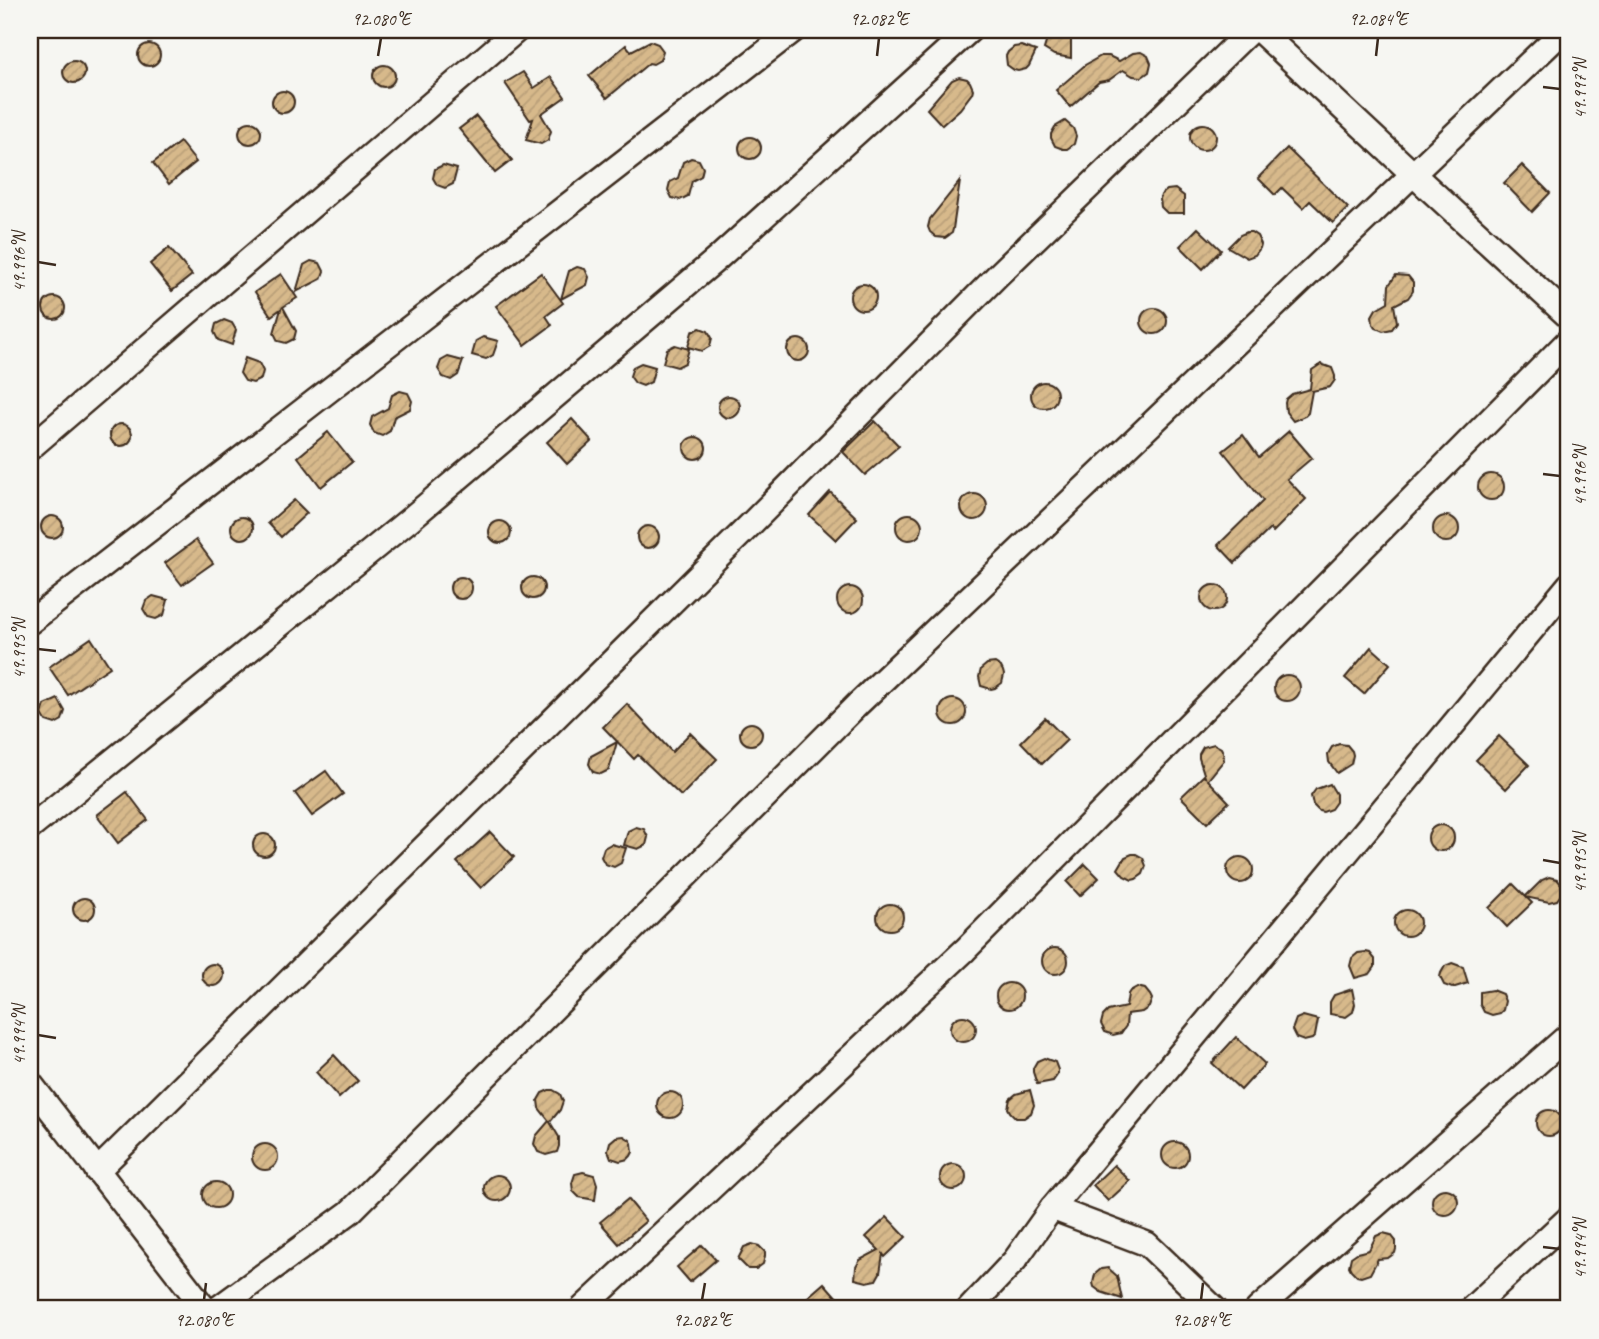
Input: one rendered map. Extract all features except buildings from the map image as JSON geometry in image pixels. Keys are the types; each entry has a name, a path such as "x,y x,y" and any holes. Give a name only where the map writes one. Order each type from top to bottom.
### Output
{"street":[{"path":"30,448 517,30"},
{"path":"30,622 794,30"},
{"path":"30,828 452,484 718,258 970,30"},
{"path":"97,1171 751,524 997,276 1251,30"},
{"path":"1259,30 1569,317"},
{"path":"217,1309 350,1212 858,704 1563,30"},
{"path":"582,1309 965,950 1569,340"},
{"path":"969,1309 1015,1260 1052,1208 1569,585"},
{"path":"1258,1309 1569,1035"},
{"path":"30,1083 205,1309"},
{"path":"1052,1208 1147,1244 1215,1309"},
{"path":"1471,1309 1569,1218"}]}
